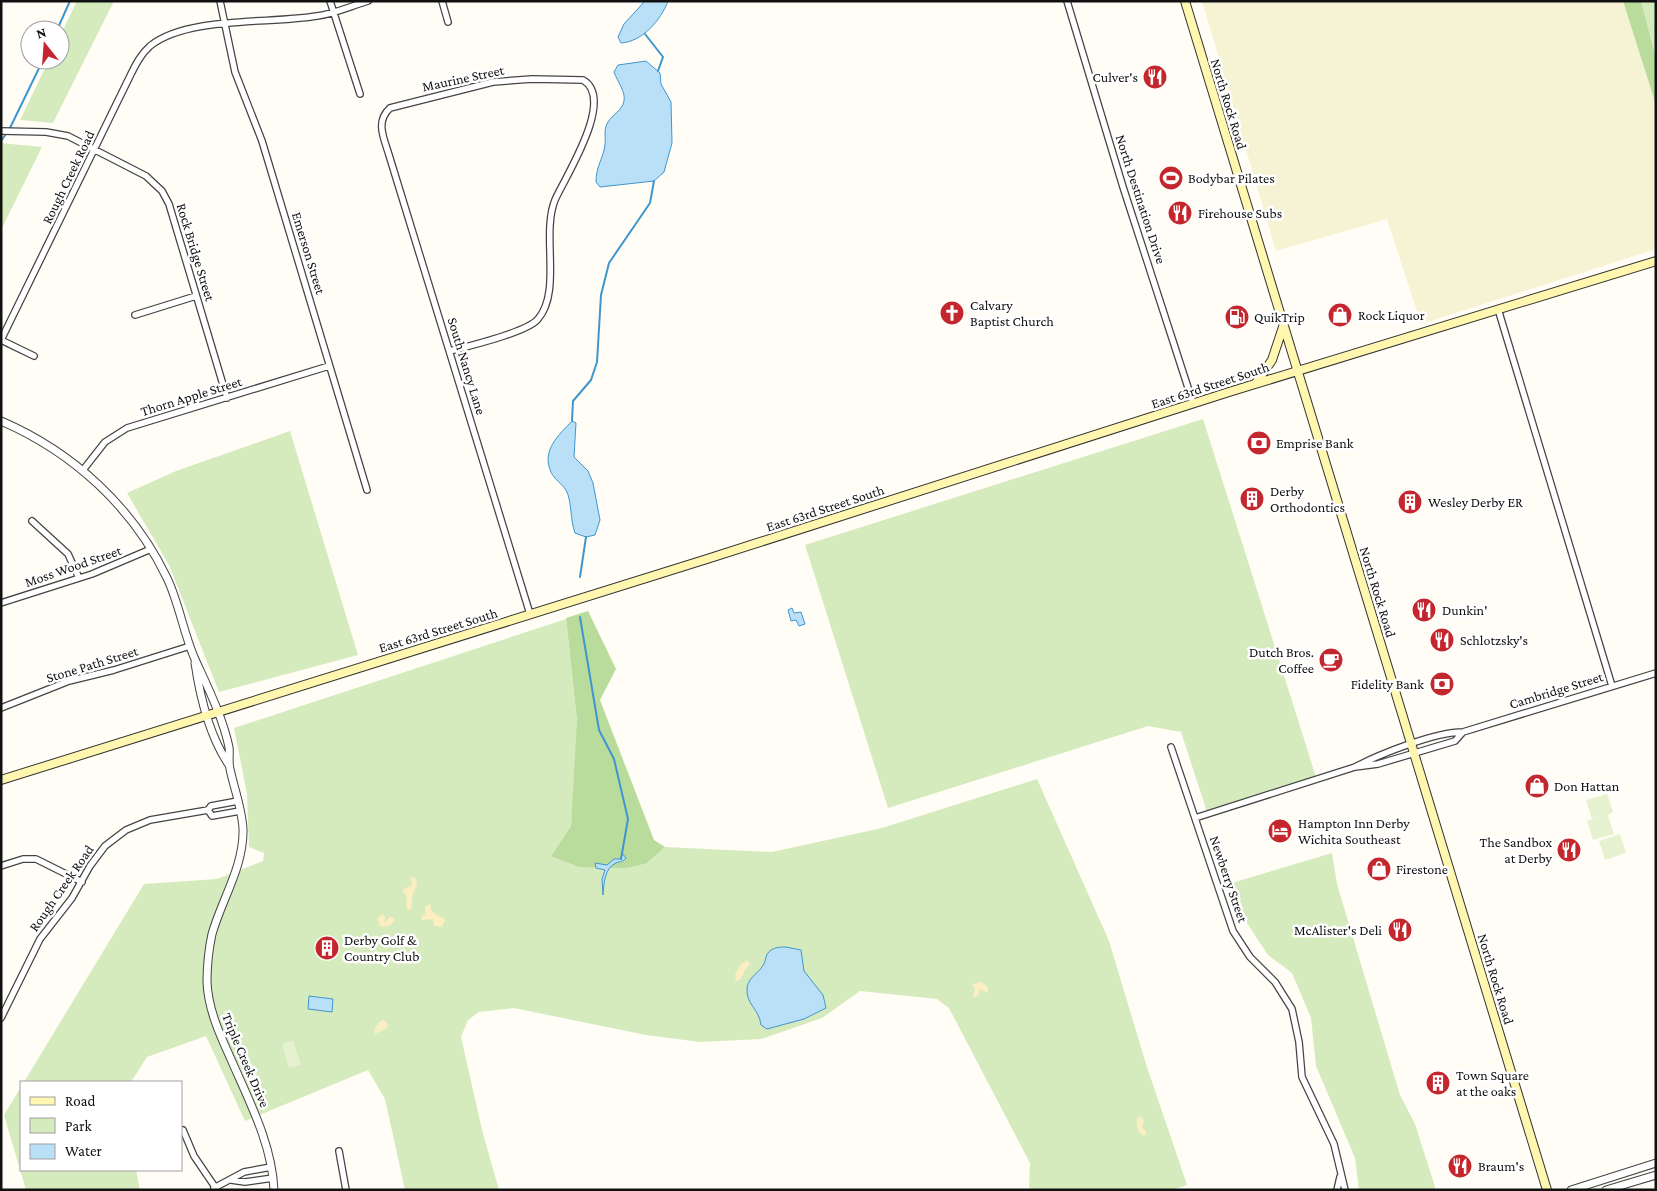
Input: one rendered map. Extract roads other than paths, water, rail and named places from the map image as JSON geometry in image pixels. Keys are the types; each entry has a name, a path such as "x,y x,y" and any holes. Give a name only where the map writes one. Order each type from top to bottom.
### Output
{"main road":[{"name":"North Rock Road","path":"1185,1 1296,371 1547,1190"},
{"name":"East 63rd Street South","path":"1,780 1256,383 1656,260"},
{"path":"1256,383 1272,360 1283,327"}],"street":[{"name":"Emerson Street","path":"220,1 235,72 262,141 367,490"},
{"path":"330,1 360,94"},
{"name":"Rough Creek Road","path":"1,340 139,58 153,44 169,36 226,23 316,17 368,1"},
{"path":"442,1 448,22"},
{"name":"North Destination Drive","path":"1067,1 1123,187 1193,404"},
{"name":"Maurine Street","path":"381,125 383,116 390,108 477,85 550,79 583,80 591,86 594,97 586,137 551,213 548,294 542,314 528,328 450,351"},
{"name":"South Nancy Lane","path":"381,125 530,614"},
{"name":"Rock Bridge Street","path":"1,131 58,133 68,136 146,176 162,191 169,204 227,398"},
{"path":"135,315 196,296"},
{"path":"1498,309 1612,686"},
{"path":"1,340 34,356"},
{"name":"Thorn Apple Street","path":"83,470 106,442 127,428 329,366"},
{"name":"Triple Creek Drive","path":"1,421 53,448 83,470 118,505 152,549 168,579 194,657 207,682 229,748 229,766 243,829 238,864 212,935 207,982 214,1017 258,1121 271,1167 274,1190"},
{"path":"32,521 68,554 79,578"},
{"name":"Moss Wood Street","path":"1,603 79,578 152,549"},
{"name":"Stone Path Street","path":"1,708 69,681 120,668 190,646"},
{"name":"Triple Creek Drive","path":"194,657 198,685 219,752 229,766"},
{"name":"Cambridge Street","path":"1195,818 1354,767 1376,756 1448,732 1463,732 1656,673"},
{"name":"Cambridge Street","path":"1354,767 1378,764 1455,741 1463,732"},
{"name":"Newberry Street","path":"1171,747 1234,931 1250,957 1275,982 1292,1009 1299,1042 1302,1077 1334,1144 1345,1190"},
{"name":"Rough Creek Road","path":"1,1018 33,952 82,882 99,853 112,839 126,830 150,820 208,810 211,806 238,801"},
{"name":"Rough Creek Road","path":"208,810 212,816 240,811"},
{"path":"1,866 24,859 36,859 82,882"},
{"path":"183,1130 194,1156 213,1188 244,1172 271,1167"},
{"path":"339,1151 346,1190"},
{"path":"1571,1190 1656,1163"},
{"name":"Newberry Street","path":"1337,1190 1341,1174"},
{"path":"1606,1190 1656,1175"},
{"path":"231,1180 245,1182 273,1178"}],"water":[{"path":"645,1 668,1 661,15 650,29 636,39 621,43 618,37 624,24"},
{"path":"646,61 660,73 661,84 671,102 672,143 664,172 654,181 600,187 596,182 596,176 605,145 606,125 621,108 624,101 623,90 614,72 618,65"},
{"path":"572,421 576,423 574,457 588,471 593,483 600,520 595,535 586,537 575,533 568,494 552,475 548,464 548,457 553,444"},
{"path":"792,608 794,613 801,612 805,624 799,626 796,620 791,621 788,610"},
{"path":"622,853 626,858 612,865 609,869 605,877 603,895 602,879 605,870 596,868 595,863 607,865 614,859 621,859"},
{"path":"786,947 801,950 804,971 823,995 826,1008 804,1019 767,1029 761,1025 758,1015 748,999 747,985 750,979 764,965 766,956 771,950"},
{"path":"309,996 333,999 332,1012 308,1009"}],"waterway":[{"path":"61,20 70,1"},
{"path":"645,34 663,57 658,71"},
{"path":"9,130 38,70"},
{"path":"1,141 6,134"},
{"path":"572,421 573,401 591,380 597,362 601,295 609,263 650,203 654,181"},
{"path":"580,577 586,537"},
{"path":"580,617 599,730 614,759 628,819 621,859"}],"place":[{"name":"Culver's","path":"1155,77"},
{"name":"Bodybar Pilates","path":"1171,178"},
{"name":"Firehouse Subs","path":"1180,213"},
{"name":"Calvary Baptist Church","path":"952,313"},
{"name":"Rock Liquor","path":"1340,315"},
{"name":"QuikTrip","path":"1237,317"},
{"name":"Emprise Bank","path":"1259,443"},
{"name":"Derby Orthodontics","path":"1252,499"},
{"name":"Wesley Derby ER","path":"1410,502"},
{"name":"Dunkin'","path":"1424,610"},
{"name":"Schlotzsky's","path":"1442,640"},
{"name":"Dutch Bros. Coffee","path":"1331,660"},
{"name":"Fidelity Bank","path":"1442,684"},
{"name":"Don Hattan","path":"1537,786"},
{"name":"Hampton Inn Derby Wichita Southeast","path":"1280,831"},
{"name":"The Sandbox at Derby","path":"1569,850"},
{"name":"Firestone","path":"1379,869"},
{"name":"McAlister's Deli","path":"1400,930"},
{"name":"Derby Golf & Country Club","path":"327,948"},
{"name":"Town Square at the oaks","path":"1438,1083"},
{"name":"Braum's","path":"1460,1166"}]}
